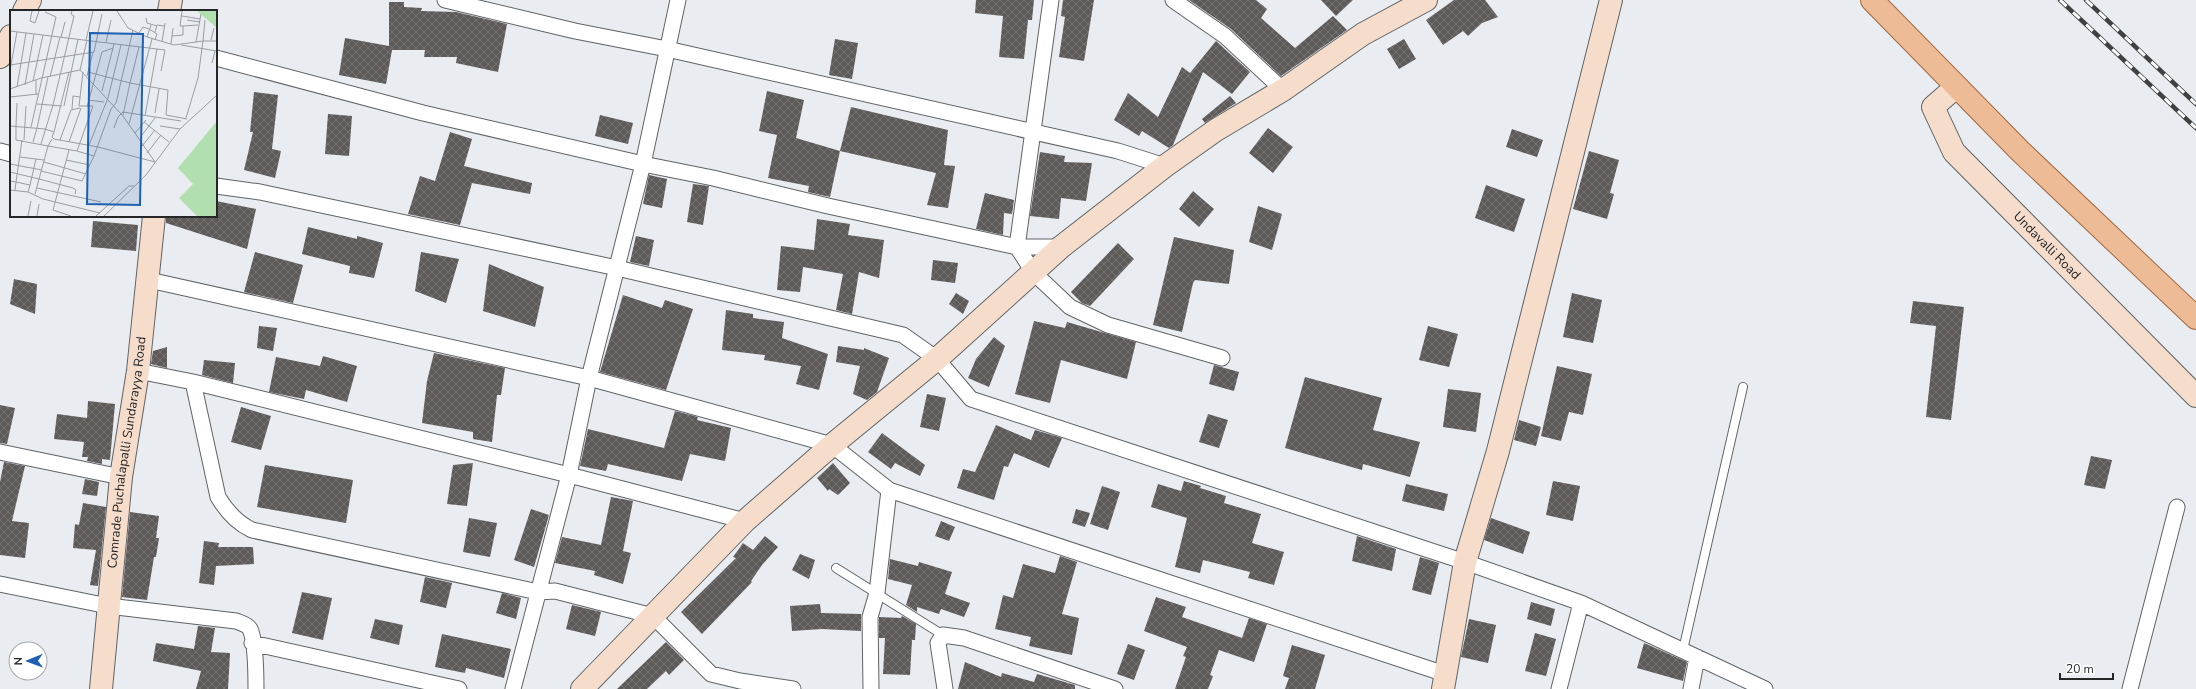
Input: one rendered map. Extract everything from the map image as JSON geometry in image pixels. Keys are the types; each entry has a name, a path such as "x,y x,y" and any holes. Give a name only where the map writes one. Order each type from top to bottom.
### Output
{"main road":[{"path":"1872,0 1956,87 2048,178 2196,318"}],"street":[{"path":"25,10 30,0"},
{"path":"170,10 171,0"},
{"path":"446,0 575,31 667,49 1118,151 1165,166"},
{"path":"513,689 569,475 588,378 643,164 678,0"},
{"path":"1051,0 1017,247 1034,273 1070,307 1108,325 1222,358"},
{"path":"1173,0 1225,36 1283,90"},
{"path":"582,689 745,521 832,445 937,360 1061,247 1165,166 1216,130 1283,90 1363,34 1426,0"},
{"path":"149,280 588,378 832,445 889,490 1444,681 1465,562 1498,451 1611,0"},
{"path":"0,57 10,38"},
{"path":"217,58 423,113 643,164 713,178 828,206 1017,247 1061,247"},
{"name":"Undavalli Road","path":"1956,87 1934,107 1954,152 2196,396"},
{"path":"0,151 10,154"},
{"path":"217,186 260,192 617,268 903,334 937,360 971,399 1465,562 1581,603 1765,689"},
{"name":"Comrade Puchalapalli Sundarayya Road","path":"101,689 121,477 138,371 149,280 154,217"},
{"path":"138,371 193,382 569,475 745,521"},
{"path":"193,382 218,497 224,508 240,525 252,530 538,592 555,591 653,616 711,674 740,681 793,689"},
{"path":"0,452 121,477"},
{"path":"871,689 870,617 877,594 889,490"},
{"path":"2130,689 2177,507"},
{"path":"0,584 108,606 236,621 249,628 252,643 256,689"},
{"path":"1559,689 1581,603"},
{"path":"945,689 938,643 943,635 964,638 1115,689"},
{"path":"252,643 459,689"},
{"path":"1691,689 1697,657"}],"lane":[{"path":"1683,650 1743,387"},
{"path":"836,568 943,635"}],"building":[{"path":"976,0 1034,0 1032,20 1028,20 1024,59 999,57 1003,16 975,13"},
{"path":"1063,0 1094,0 1084,61 1059,57 1065,17 1061,16"},
{"path":"1189,0 1256,0 1267,9 1261,18 1295,48 1333,16 1347,30 1281,76 1231,29"},
{"path":"1321,0 1353,0 1336,16"},
{"path":"1454,0 1485,0 1498,17 1482,23 1468,36 1463,31 1443,45 1426,20"},
{"path":"389,2 404,2 404,7 422,8 421,11 456,12 507,24 498,72 456,63 457,57 424,57 425,50 392,50 386,84 339,75 345,38 389,46"},
{"path":"835,39 858,43 852,79 829,75"},
{"path":"1404,39 1416,59 1399,69 1387,49"},
{"path":"1216,41 1250,72 1232,94 1203,72 1173,145 1169,148 1142,131 1139,136 1114,120 1128,93 1158,117 1182,67 1190,73"},
{"path":"767,91 804,100 796,138 840,151 830,197 808,192 809,186 768,178 777,135 759,131"},
{"path":"254,92 278,95 272,149 281,151 275,178 244,170 253,132 250,132"},
{"path":"1230,96 1236,103 1205,123 1202,119"},
{"path":"851,107 948,130 944,165 955,166 948,208 927,205 936,173 840,151"},
{"path":"328,114 352,116 349,156 325,154"},
{"path":"600,115 633,123 628,144 595,136"},
{"path":"1268,128 1293,147 1273,173 1249,153"},
{"path":"1512,129 1543,140 1537,157 1506,147"},
{"path":"450,132 472,139 464,166 532,183 530,194 472,183 460,225 408,214 420,176 435,181"},
{"path":"1589,151 1619,160 1610,193 1614,194 1607,219 1573,209"},
{"path":"1040,152 1065,156 1064,162 1092,163 1086,201 1061,198 1059,219 1030,216"},
{"path":"649,175 667,179 662,208 643,204"},
{"path":"693,184 709,186 703,225 687,222"},
{"path":"1486,185 1525,199 1514,232 1475,218"},
{"path":"1193,191 1214,209 1199,227 1179,209"},
{"path":"985,193 1014,200 1012,214 1004,213 1003,235 976,229"},
{"path":"217,201 256,209 247,249 166,223 166,217 217,217"},
{"path":"1258,206 1282,214 1272,250 1249,242"},
{"path":"817,219 850,224 848,235 884,240 879,278 859,272 852,314 836,310 843,274 803,267 800,292 777,290 781,246 814,250"},
{"path":"93,221 138,225 136,251 91,247"},
{"path":"308,227 357,239 357,236 383,243 374,278 349,273 350,266 302,254"},
{"path":"636,236 654,240 649,266 630,262"},
{"path":"1174,237 1234,250 1229,284 1195,280 1193,283 1182,332 1153,325"},
{"path":"1118,243 1134,259 1090,306 1082,303 1071,292"},
{"path":"255,252 303,265 293,303 244,292"},
{"path":"421,252 459,259 446,303 415,291"},
{"path":"933,260 958,263 955,283 931,280"},
{"path":"489,264 544,287 535,327 483,311"},
{"path":"14,279 37,284 35,314 10,304"},
{"path":"956,293 969,301 963,314 949,304"},
{"path":"1572,293 1602,300 1593,343 1563,337"},
{"path":"623,295 662,308 665,300 693,309 666,390 600,372"},
{"path":"1913,301 1964,307 1951,420 1926,417 1936,326 1910,323"},
{"path":"726,310 753,314 753,318 784,322 782,338 828,354 819,390 796,384 801,366 764,360 765,355 722,350"},
{"path":"1034,321 1065,328 1067,322 1136,342 1127,379 1061,360 1050,403 1015,394"},
{"path":"259,326 277,328 273,351 257,348"},
{"path":"1428,326 1458,334 1449,367 1419,360"},
{"path":"994,337 1005,346 989,387 968,378 976,359"},
{"path":"838,346 864,350 864,348 889,358 877,392 867,400 853,394 860,366 836,362"},
{"path":"167,347 167,368 151,364 153,351"},
{"path":"434,353 505,368 501,395 497,395 492,442 473,439 473,432 422,423 427,381"},
{"path":"323,356 357,366 347,402 306,390 304,399 269,392 276,357 320,366"},
{"path":"204,360 235,363 233,383 202,375"},
{"path":"1214,365 1239,372 1234,391 1209,384"},
{"path":"1557,366 1592,374 1583,415 1569,412 1561,441 1541,436"},
{"path":"1305,377 1382,398 1373,430 1420,442 1410,477 1363,464 1362,470 1285,448"},
{"path":"1448,389 1481,393 1476,432 1443,427"},
{"path":"927,394 946,398 939,431 920,427"},
{"path":"88,401 115,404 110,460 102,459 102,464 87,461 88,457 82,457 84,442 54,439 57,414 87,418"},
{"path":"0,405 15,408 7,444 0,443"},
{"path":"241,407 271,416 261,450 231,442"},
{"path":"675,411 698,417 697,420 731,428 725,461 690,454 682,481 608,464 606,471 580,466 588,429 664,448"},
{"path":"1208,414 1228,420 1219,448 1199,442"},
{"path":"1519,420 1541,427 1536,446 1514,440"},
{"path":"996,425 1031,440 1035,430 1062,438 1049,468 1014,453 1008,467 1004,466 994,500 957,488 963,469 975,472"},
{"path":"882,433 925,465 920,476 895,463 891,469 868,452"},
{"path":"2091,456 2112,460 2105,489 2084,485"},
{"path":"4,462 25,466 12,521 29,523 25,558 0,555 0,482"},
{"path":"473,463 467,506 447,504 453,465"},
{"path":"833,463 850,483 838,495 829,489 828,491 817,478"},
{"path":"265,465 353,480 346,523 257,507"},
{"path":"85,479 99,482 97,496 82,494"},
{"path":"1184,481 1201,486 1200,488 1226,496 1224,503 1261,514 1252,543 1284,552 1274,585 1248,578 1250,572 1203,560 1200,573 1175,567 1187,518 1151,507 1158,484 1181,491"},
{"path":"1553,481 1580,486 1573,521 1546,515"},
{"path":"1406,484 1448,494 1444,511 1402,501"},
{"path":"1102,486 1120,492 1108,530 1090,524"},
{"path":"611,497 633,501 623,551 631,553 623,584 594,575 595,571 555,563 562,537 601,545"},
{"path":"83,503 106,507 98,586 90,585 96,550 73,548 75,524 79,525"},
{"path":"531,509 549,515 534,567 514,560"},
{"path":"1076,509 1090,513 1085,527 1072,523"},
{"path":"130,512 159,516 156,538 159,538 156,557 154,557 147,600 122,597"},
{"path":"469,518 497,523 490,557 463,552"},
{"path":"1491,518 1530,532 1523,554 1484,540"},
{"path":"941,521 955,527 949,541 935,536"},
{"path":"765,536 778,547 762,565 751,581 752,582 702,634 681,612 736,558 733,557 743,543 753,550"},
{"path":"1357,536 1396,549 1392,571 1352,561"},
{"path":"204,541 219,543 218,547 253,547 254,564 216,566 214,585 199,583"},
{"path":"800,554 815,560 809,579 792,570"},
{"path":"1060,556 1077,562 1062,614 1079,618 1072,655 1029,646 1031,637 995,629 1003,595 1013,598 1023,564 1055,573"},
{"path":"1420,557 1439,563 1431,595 1412,590"},
{"path":"890,559 918,566 919,562 952,572 945,594 970,603 964,617 941,609 939,614 917,607 917,612 906,605 912,585 888,579"},
{"path":"425,577 452,583 446,608 420,602"},
{"path":"302,592 332,598 323,640 292,633"},
{"path":"502,593 521,598 516,619 496,613"},
{"path":"1156,597 1186,607 1182,617 1242,638 1249,618 1267,624 1254,662 1219,650 1210,675 1213,676 1208,689 1175,689 1186,657 1183,656 1187,647 1144,631"},
{"path":"1531,602 1555,609 1551,626 1527,619"},
{"path":"820,604 821,613 861,614 861,631 822,629 792,631 790,606"},
{"path":"572,605 601,612 595,636 566,629"},
{"path":"902,616 916,624 915,640 912,640 910,675 883,674 885,638 879,638 879,617 901,618"},
{"path":"375,619 403,625 399,645 370,638"},
{"path":"1469,619 1496,625 1488,663 1461,657"},
{"path":"198,626 215,628 211,652 230,653 228,689 196,689 201,671 153,661 156,643 194,649"},
{"path":"1535,633 1556,639 1546,676 1525,671"},
{"path":"442,634 511,649 504,678 466,668 465,673 435,667"},
{"path":"666,642 684,660 669,675 666,671 647,689 617,689"},
{"path":"1644,643 1687,662 1683,681 1637,668"},
{"path":"1128,644 1145,650 1134,680 1117,674"},
{"path":"1292,645 1325,655 1315,689 1285,689 1289,678 1283,676"},
{"path":"965,662 1001,677 1002,673 1034,682 1037,674 1075,685 1075,689 958,689"}],"railway":[{"path":"2060,0 2196,128"},
{"path":"2086,0 2196,104"}]}
